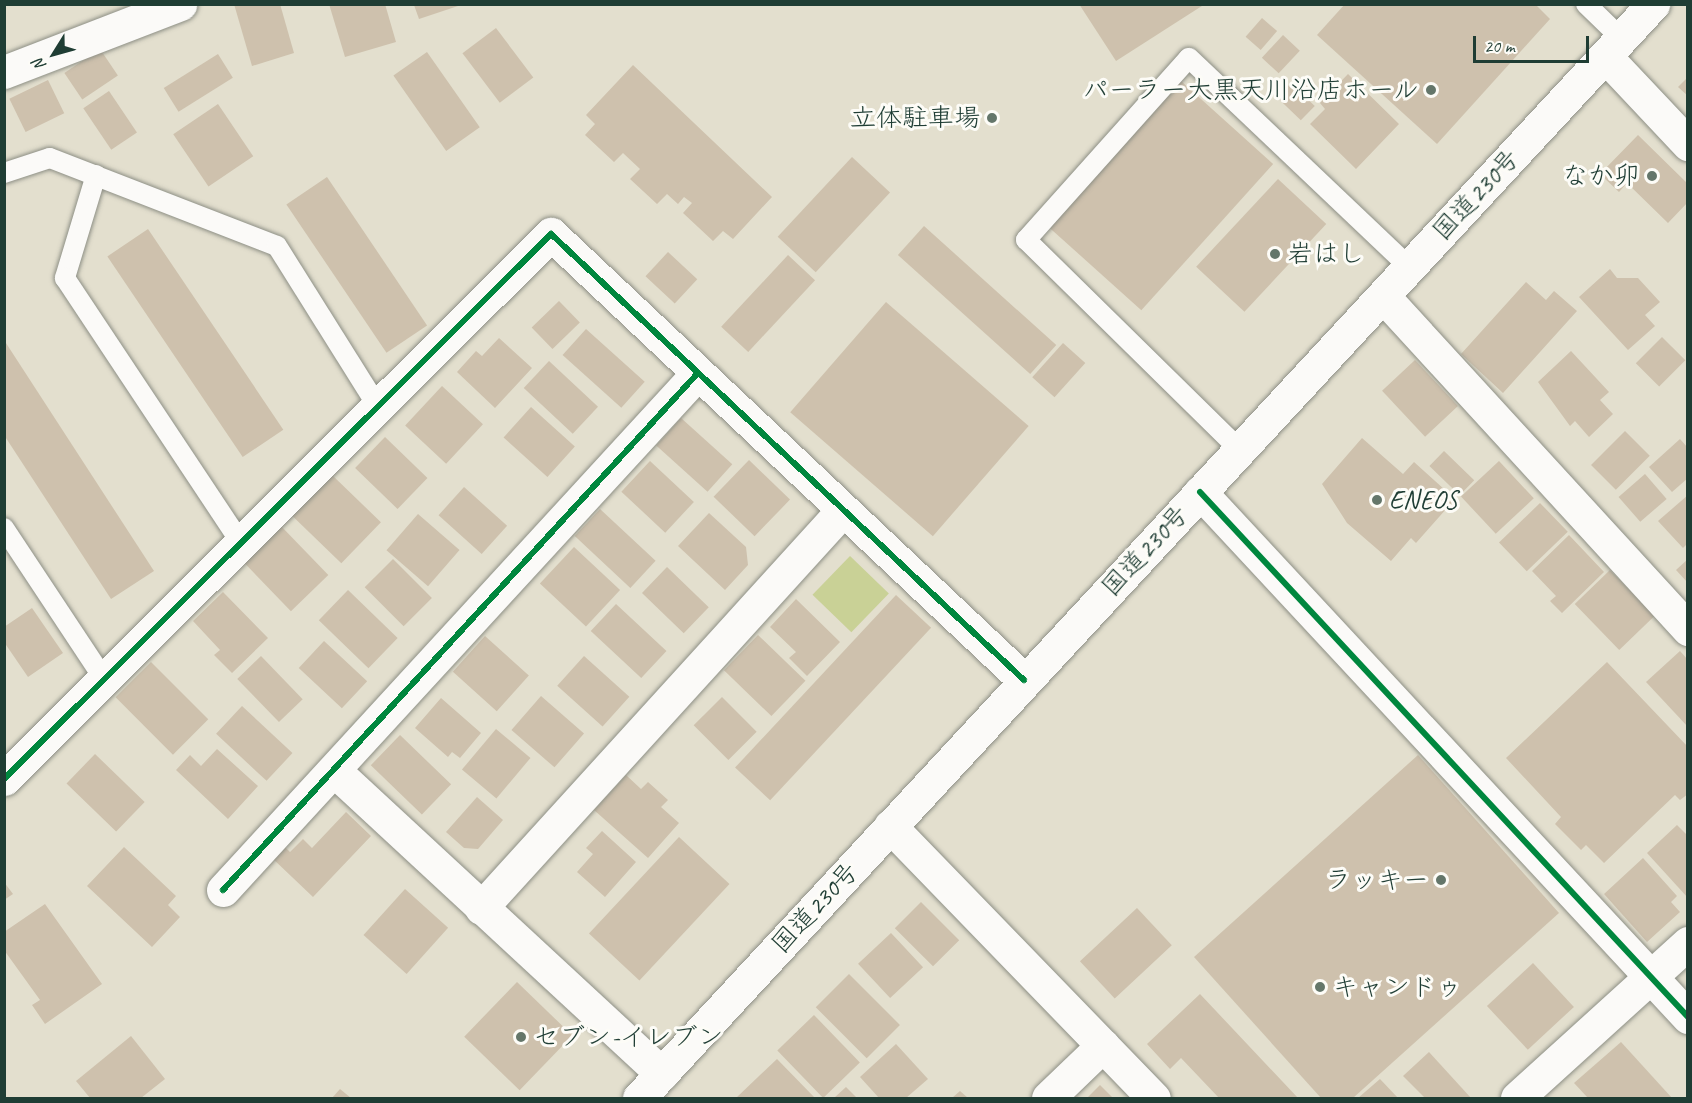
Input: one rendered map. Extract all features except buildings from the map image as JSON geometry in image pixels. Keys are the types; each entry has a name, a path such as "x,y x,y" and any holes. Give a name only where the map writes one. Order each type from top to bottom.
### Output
{"main road":[{"name":"国道230号","path":"639,1098 1653,4"},
{"path":"4,72 178,5"},
{"path":"1614,48 1688,144"},
{"path":"4,779 551,234 842,511 1024,680"},
{"path":"1383,296 1688,629"},
{"path":"223,890 336,772 697,374"},
{"path":"1200,492 1688,1017"},
{"path":"481,908 842,511"},
{"path":"336,772 662,1074"},
{"path":"890,826 1154,1098"},
{"path":"1517,1098 1688,943"},
{"path":"1048,1098 1103,1045"}],"lane":[{"path":"1586,4 1614,48"},
{"path":"1240,450 1026,240 1189,58 1409,267"},
{"path":"4,173 50,158 276,246 378,406"},
{"path":"96,175 65,278 241,543"},
{"path":"4,528 104,679"}],"green space":[{"path":"850,556 889,594 851,632 812,595"}],"cycle path":[{"path":"4,779 551,234 1024,680"},
{"path":"223,890 697,374"},
{"path":"1200,492 1688,1017"}],"place":[{"name":"パーラー大黒天川沿店ホール","path":"1431,90"},
{"name":"立体駐車場","path":"992,118"},
{"name":"なか卯","path":"1652,176"},
{"name":"岩はし","path":"1275,254"},
{"name":"ENEOS","path":"1377,500"},
{"name":"ラッキー","path":"1441,880"},
{"name":"キャンドゥ","path":"1320,987"},
{"name":"セブン-イレブン","path":"521,1037"}]}
